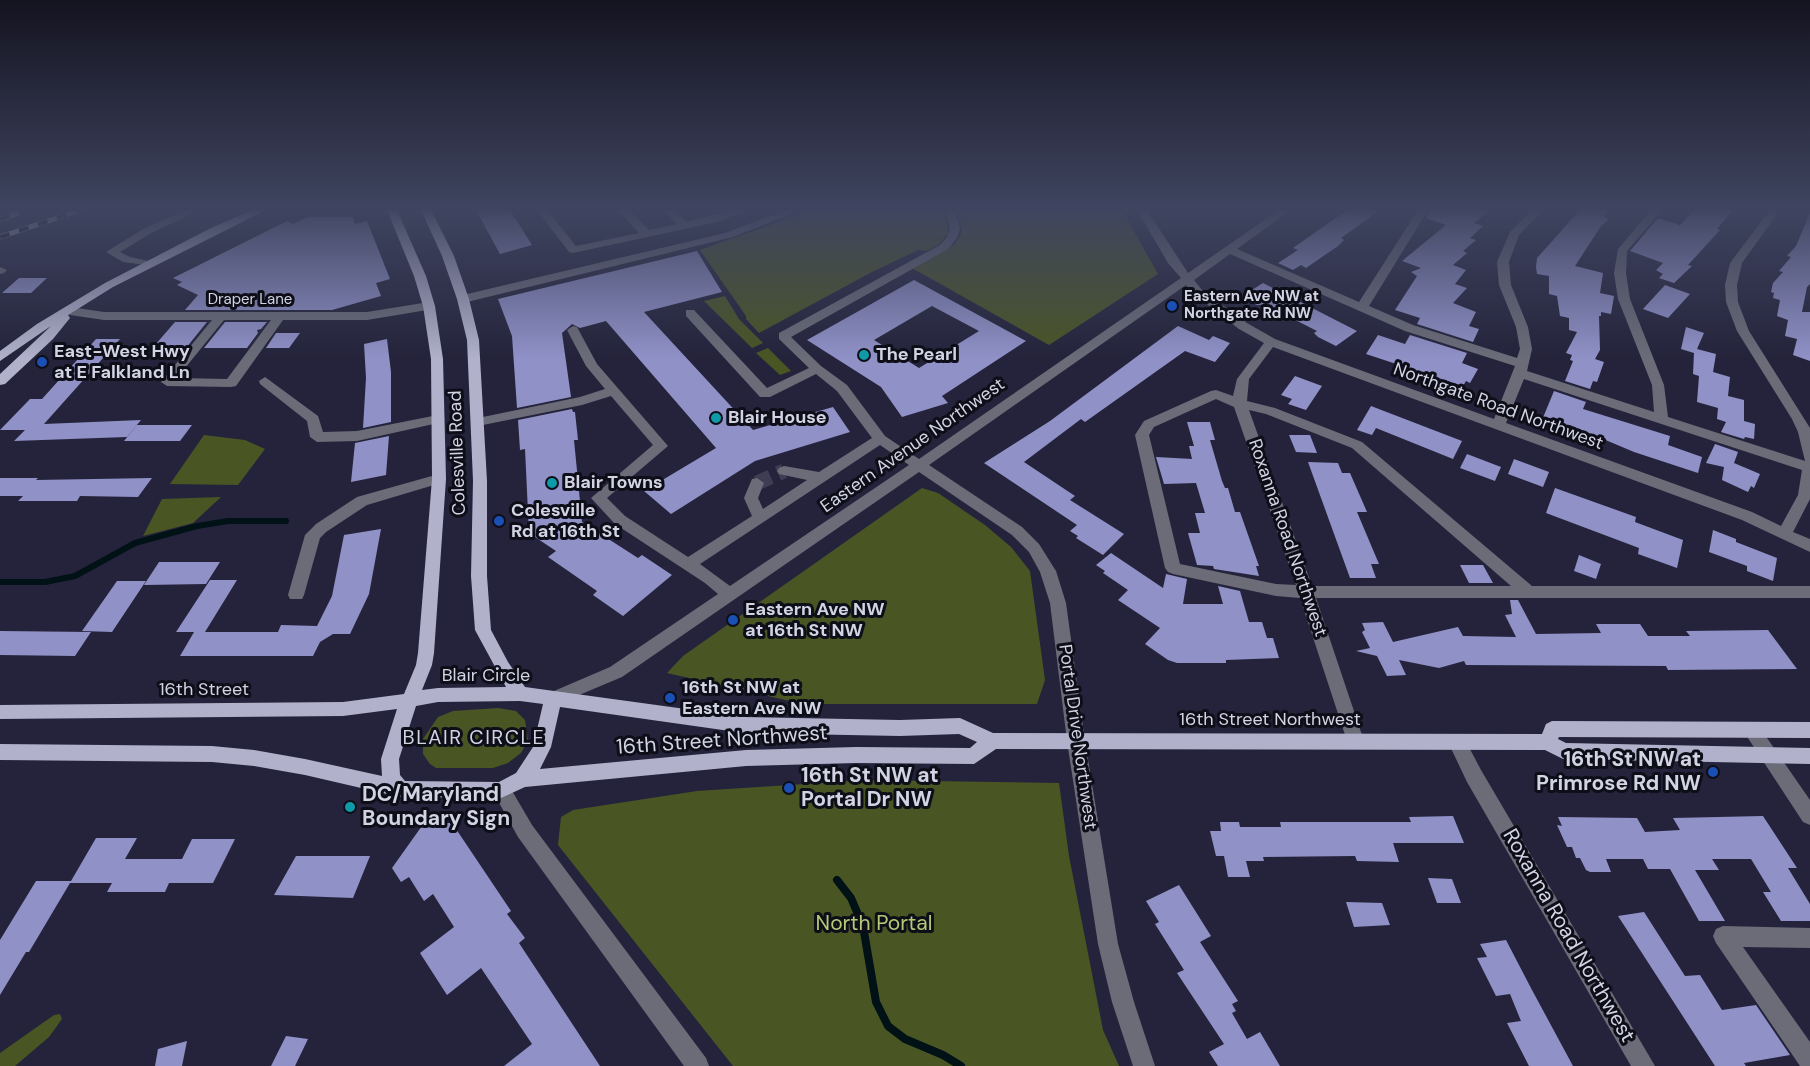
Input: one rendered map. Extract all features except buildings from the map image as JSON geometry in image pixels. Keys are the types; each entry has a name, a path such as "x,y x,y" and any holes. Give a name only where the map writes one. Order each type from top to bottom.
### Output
{"main road":[{"path":"0,357 40,327 109,285 157,260"},
{"name":"Colesville Road","path":"409,701 424,665 426,653 439,480 437,359 429,306 413,260"},
{"name":"Colesville Road","path":"449,260 463,299 473,340 478,422 479,576 483,630 520,694"},
{"path":"0,381 49,336 70,310"},
{"name":"Blair Circle","path":"409,701 438,695 520,694 553,699 542,747 523,779"},
{"name":"16th Street Northwest","path":"553,699 744,725 900,728 960,726 992,741 1548,742 1563,751 1810,756"},
{"path":"400,789 391,778 390,759 409,701"},
{"name":"16th Street","path":"0,712 300,710 364,708 409,701"},
{"path":"1548,742 1552,729 1810,730"},
{"name":"16th Street Northwest","path":"523,779 746,758 856,755 974,756 992,741"},
{"path":"0,752 148,752 254,758 400,789 501,790 523,779"}],"street":[{"path":"127,260 149,264"},
{"path":"463,299 626,260"},
{"path":"689,564 880,439 842,388 817,369 783,336 921,260"},
{"name":"Northgate Road Northwest","path":"1173,260 1186,280 1218,308 1271,342 1747,516 1810,546"},
{"name":"Eastern Avenue Northwest","path":"553,699 616,672 1216,260"},
{"path":"1252,260 1409,328 1662,420 1810,466 1805,495 1785,533"},
{"path":"1362,308 1391,260"},
{"path":"1498,426 1521,369 1526,349 1524,336 1505,285 1504,260"},
{"path":"1621,260 1620,273 1624,299 1658,385 1662,420"},
{"path":"1738,260 1731,285 1732,302 1743,331 1799,418 1805,432 1810,458"},
{"name":"Draper Lane","path":"70,310 104,316 368,316 429,306"},
{"path":"690,313 765,394 817,369"},
{"path":"220,316 167,382 231,383 280,316"},
{"path":"573,330 592,366 661,446 598,498 620,520 689,564 730,595"},
{"name":"Roxanna Road Northwest","path":"1271,342 1242,379 1240,404 1336,678 1355,741"},
{"path":"265,381 313,418 317,437 357,436 438,418"},
{"path":"478,422 582,401 614,391"},
{"path":"1529,592 1357,445 1270,411 1240,404 1216,394 1149,424 1142,435 1173,568 1276,590 1305,592 1529,592 1810,592"},
{"name":"Portal Drive Northwest","path":"880,439 1017,531 1034,548 1048,571 1058,603 1076,741 1112,963 1143,1066"},
{"path":"784,471 820,477"},
{"path":"296,596 313,535 321,528 362,501 439,480"},
{"path":"757,483 751,498 754,510 761,516"},
{"path":"1752,730 1810,816"},
{"name":"Roxanna Road Northwest","path":"1457,742 1474,776 1644,1066"},
{"path":"501,790 525,831 698,1066"},
{"path":"1810,938 1724,936 1810,1061"}],"green space":[{"path":"707,260 898,260 759,333 746,319"},
{"path":"927,260 1150,260 1158,274 1049,345 912,268"},
{"path":"725,296 739,319 763,343 752,348 704,301"},
{"path":"768,348 791,371 780,375 756,353"},
{"path":"204,435 245,440 265,449 238,485 170,484"},
{"path":"922,488 938,493 985,525 1011,547 1030,571 1045,680 1037,704 803,704 667,673 683,656"},
{"path":"221,497 193,523 143,536 162,499"},
{"name":"Blair Circle","path":"498,708 516,711 525,720 528,740 521,753 508,763 493,768 436,768 430,764 423,754 423,739 438,717 453,711"},
{"name":"North Portal","path":"866,780 1059,783 1069,856 1103,1030 1119,1066 733,1066 558,845 561,817 573,810 697,791"},
{"path":"60,1014 62,1019 49,1037 15,1066 0,1066 0,1053 54,1015"}],"waterway":[{"path":"0,582 45,582 75,576 135,543 197,526 228,521 286,521"},
{"path":"837,880 851,898 863,926 876,1002 888,1026 905,1039 943,1055 961,1066"}],"tunnel":[{"path":"757,483 784,471"}],"place":[{"name":"Eastern Ave NW at Northgate Rd NW","path":"1172,306"},
{"name":"The Pearl","path":"864,355"},
{"name":"East-West Hwy at E Falkland Ln","path":"42,362"},
{"name":"Blair House","path":"716,418"},
{"name":"Blair Towns","path":"552,483"},
{"name":"Colesville Rd at 16th St","path":"499,521"},
{"name":"Eastern Ave NW at 16th St NW","path":"733,620"},
{"name":"16th St NW at Eastern Ave NW","path":"670,698"},
{"name":"16th St NW at Primrose Rd NW","path":"1713,772"},
{"name":"16th St NW at Portal Dr NW","path":"789,788"},
{"name":"DC/Maryland Boundary Sign","path":"350,807"}],"district":[{"name":"BLAIR CIRCLE","path":"474,739"}]}
